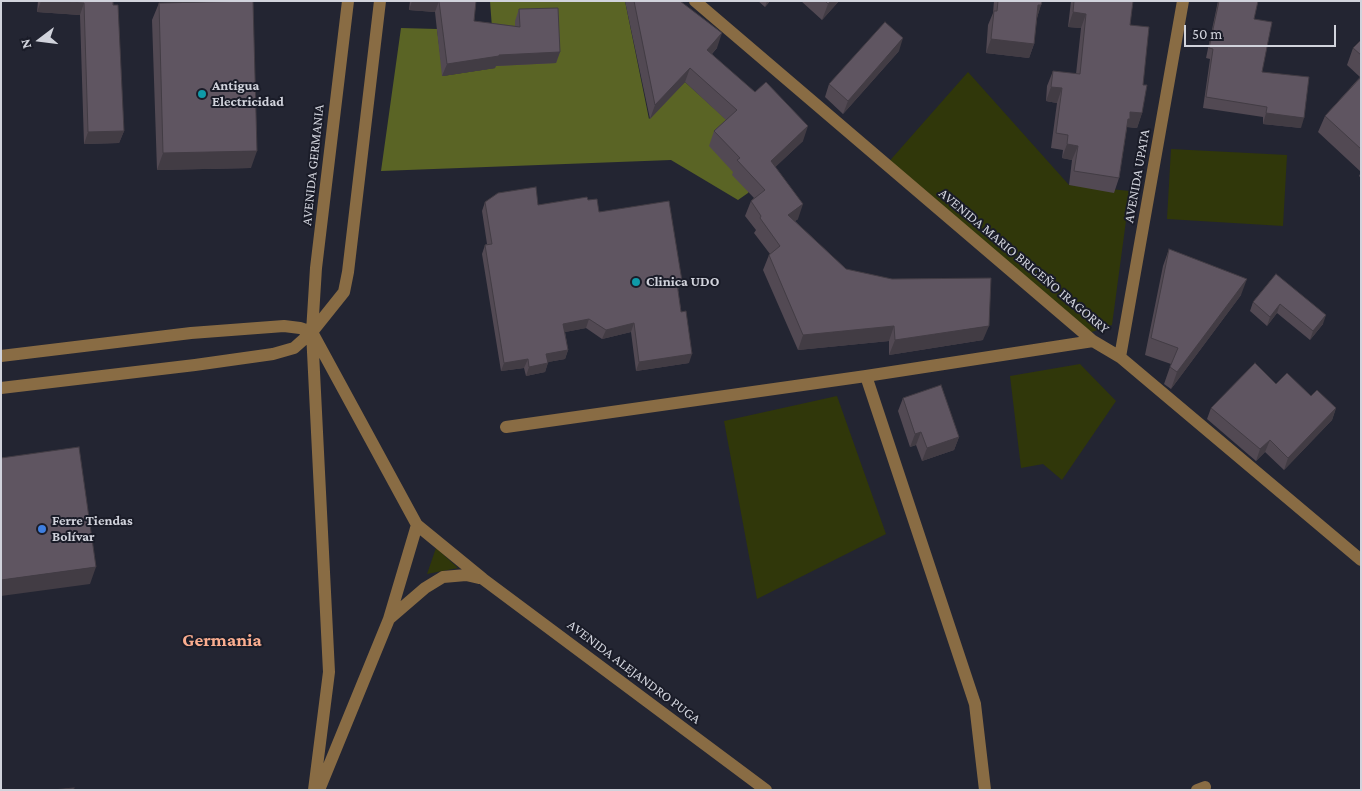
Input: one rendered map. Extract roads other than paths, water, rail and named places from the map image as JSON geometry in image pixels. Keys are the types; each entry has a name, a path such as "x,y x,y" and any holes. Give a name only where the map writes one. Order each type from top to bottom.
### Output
{"street":[{"name":"AVENIDA GERMANIA","path":"314,790 329,672 312,332 318,250 348,1"},
{"path":"1,388 273,354 294,348 312,332 344,292 348,272 380,1"},
{"name":"AVENIDA MARIO BRICEÑO IRAGORRY","path":"694,1 1093,341 1120,357 1361,560"},
{"name":"AVENIDA UPATA","path":"1120,357 1183,1"},
{"path":"1,356 191,333 284,326 312,332 417,524 389,619 319,790"},
{"path":"506,427 866,376 1093,341"},
{"path":"866,376 975,704 985,790"},
{"name":"AVENIDA ALEJANDRO PUGA","path":"417,524 483,579 766,790"},
{"path":"389,619 425,588 443,577 466,575 483,579"}],"place":[{"name":"Antigua Electricidad","path":"202,94"},
{"name":"Clinica UDO","path":"636,282"},
{"name":"Ferre Tiendas Bolívar","path":"42,529"}],"district":[{"name":"Germania","path":"222,640"}]}
